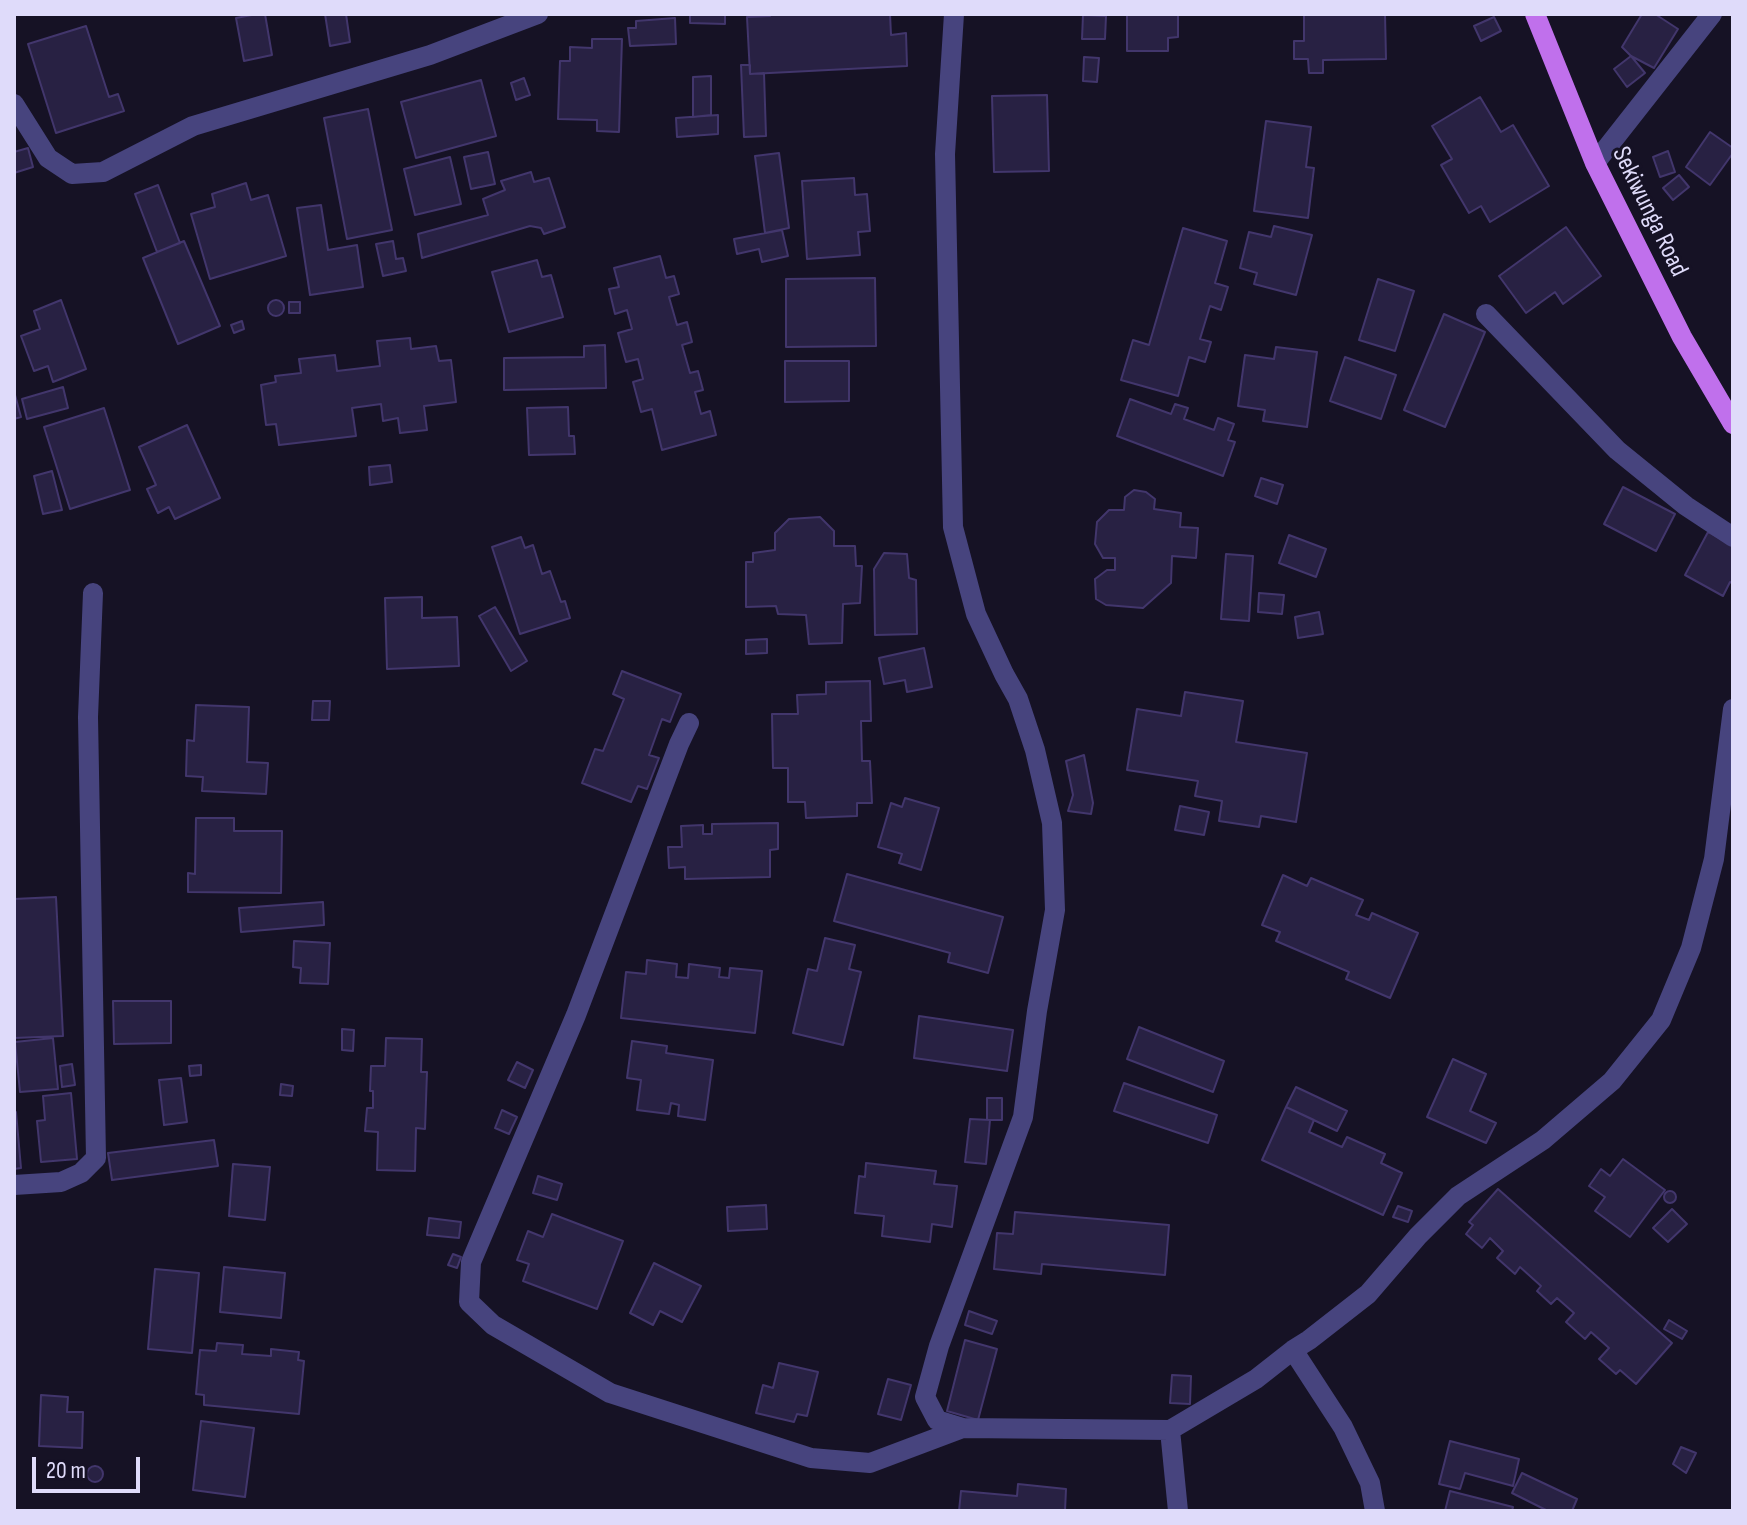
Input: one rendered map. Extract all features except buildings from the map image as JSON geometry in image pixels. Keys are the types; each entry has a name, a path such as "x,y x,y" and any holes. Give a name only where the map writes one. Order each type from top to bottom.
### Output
{"main road":[{"name":"Sekiwunga Road","path":"1535,14 1595,163 1682,337 1733,424"}],"street":[{"path":"14,104 48,158 72,174 103,172 193,126 430,55 535,14"},
{"path":"954,14 945,154 953,527 976,614 1018,699 1035,750 1052,823 1055,910 1023,1117 939,1346 925,1397 937,1420 963,1428 1170,1430 1256,1379 1368,1294 1418,1236 1458,1196 1543,1140 1612,1081 1661,1020 1691,948 1714,859 1733,709"},
{"path":"1595,163 1712,14"},
{"path":"1486,314 1617,450 1686,506 1733,537"},
{"path":"14,1185 61,1182 81,1173 96,1158 88,717 93,593"},
{"path":"689,723 576,1015 471,1262 469,1302 493,1325 610,1393 811,1458 870,1463 963,1428"},
{"path":"1293,1350 1343,1427 1370,1483 1375,1511"},
{"path":"1170,1430 1178,1511"}]}
